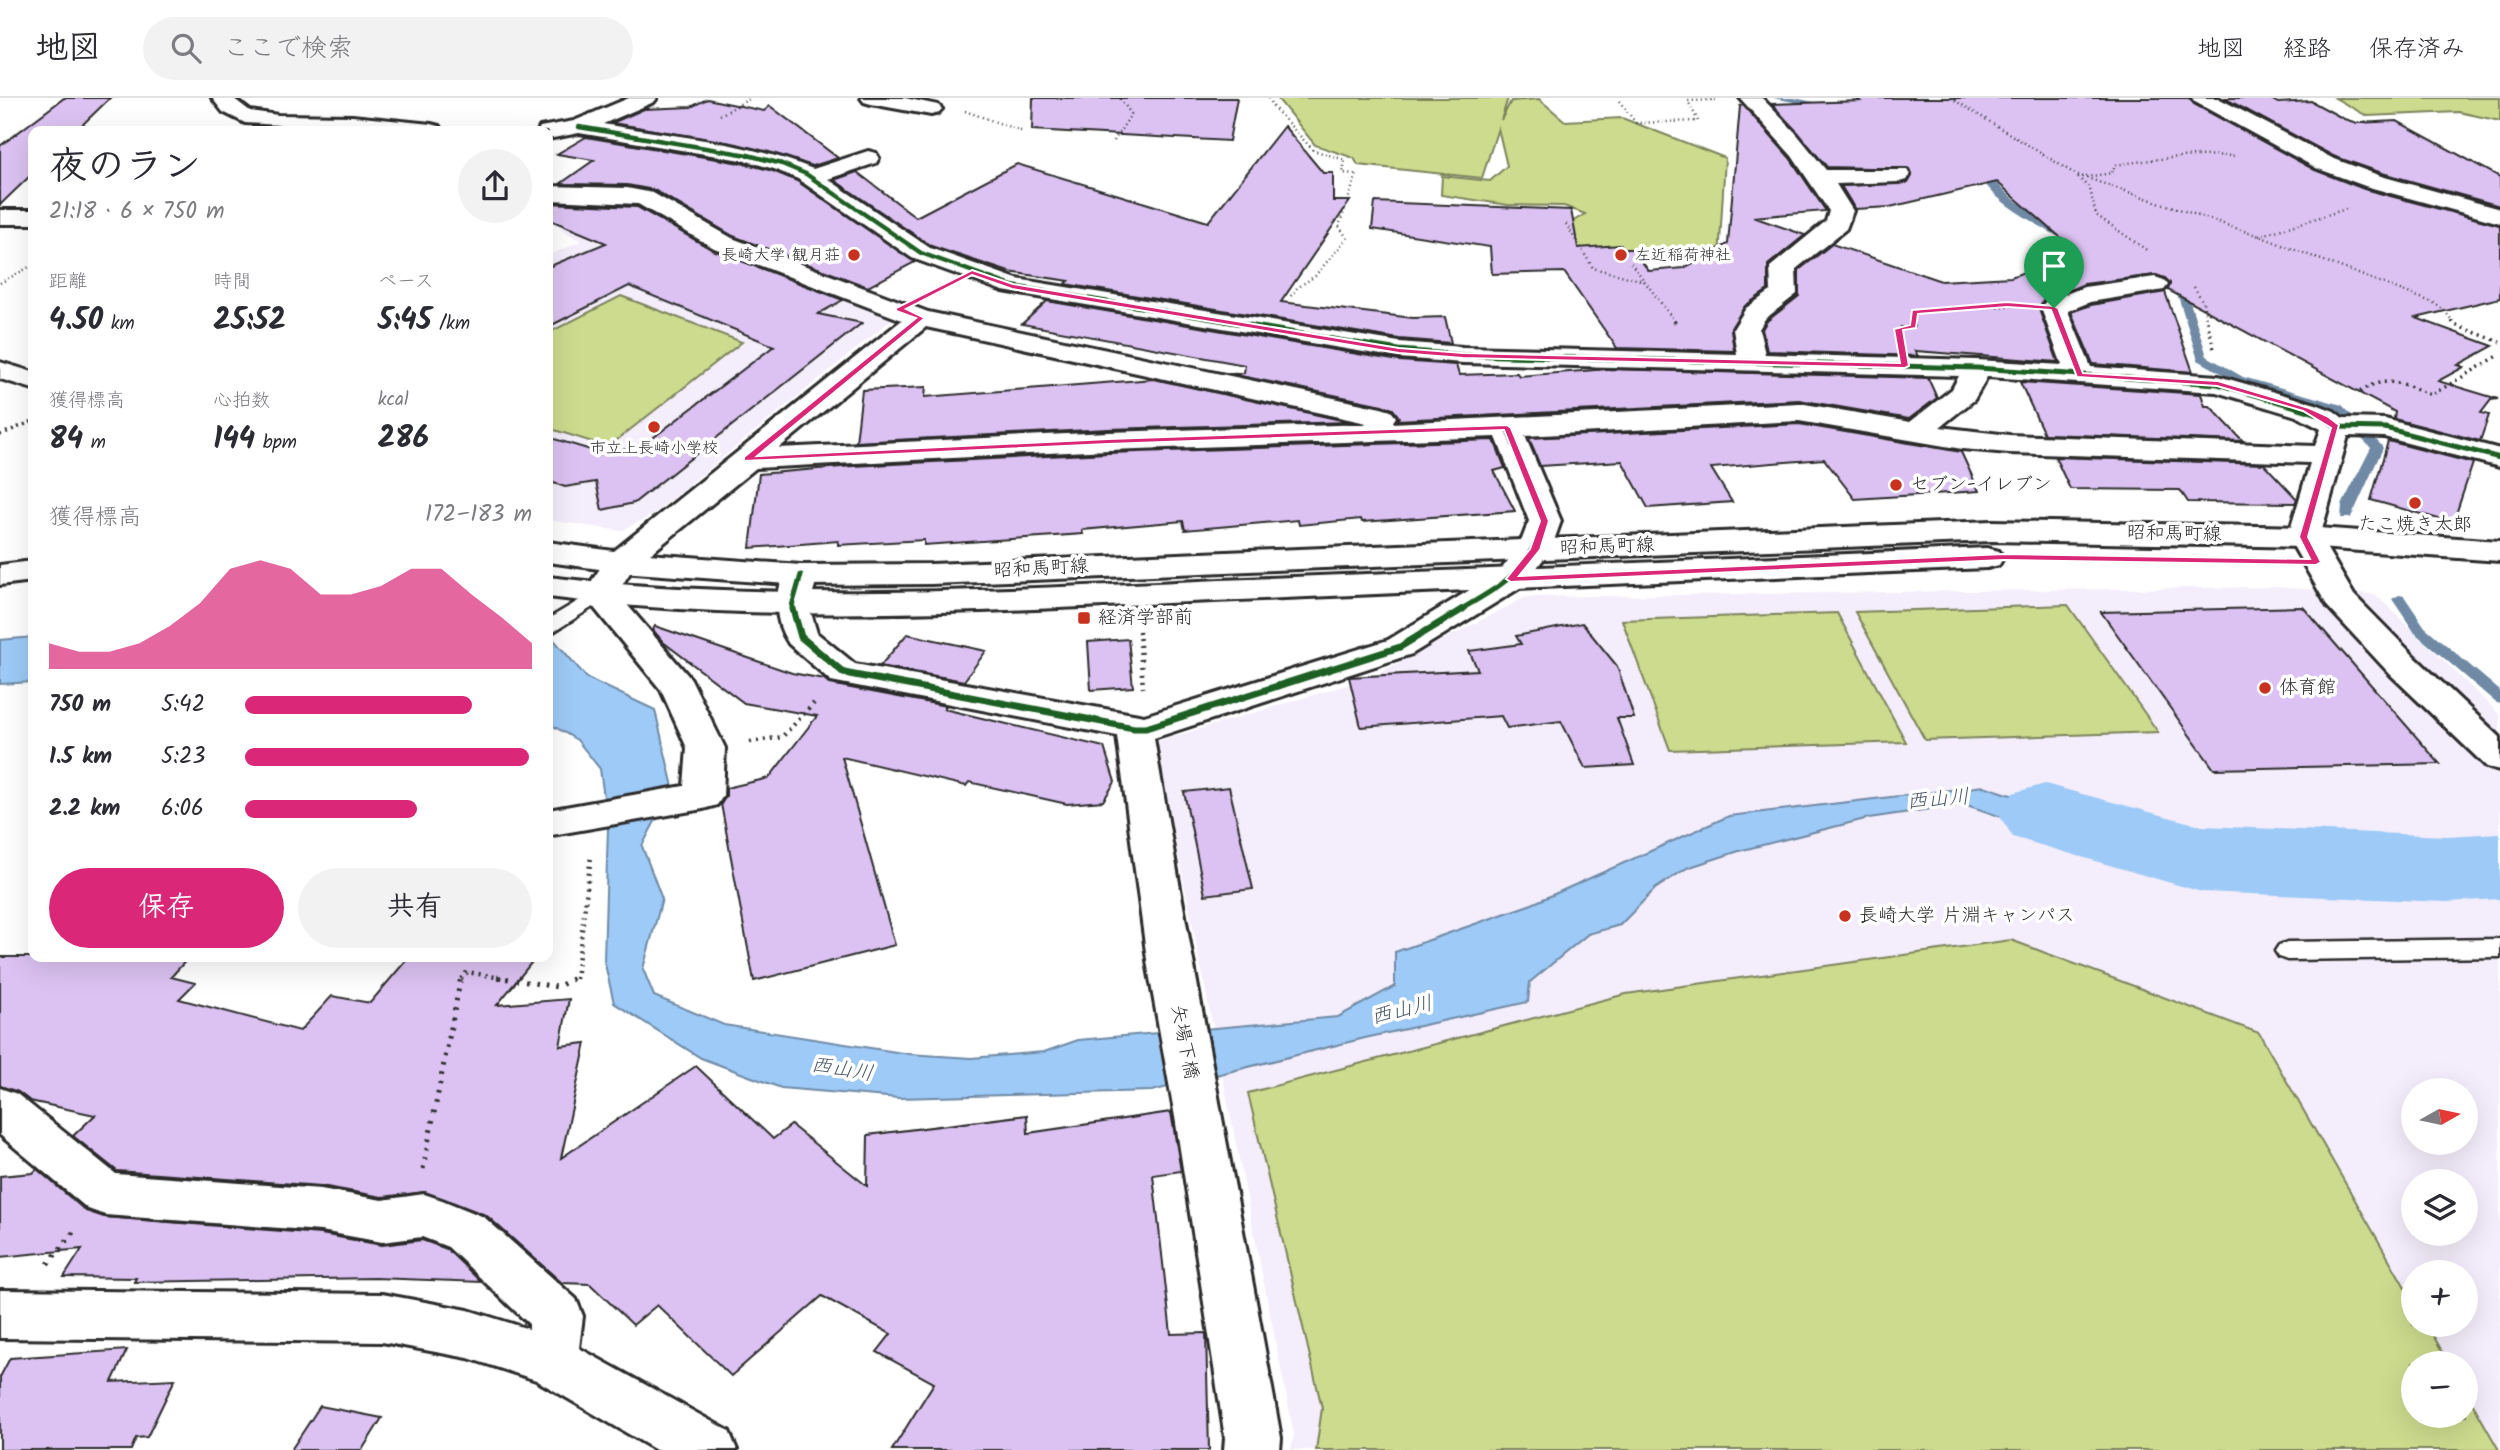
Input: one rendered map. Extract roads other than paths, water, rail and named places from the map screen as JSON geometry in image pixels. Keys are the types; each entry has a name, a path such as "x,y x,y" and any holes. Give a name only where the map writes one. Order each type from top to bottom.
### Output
{"street":[{"path":"222,98 230,108 245,117 387,126"},
{"path":"553,131 579,127 647,98"},
{"path":"871,98 931,109"},
{"path":"1750,98 1784,131 1820,177 1841,211 1837,224 1783,267 1784,294 1755,314 1746,329 1752,361"},
{"path":"2202,98 2324,163 2399,188 2500,216"},
{"path":"579,127 748,155 811,177 920,253 1012,286 1399,350 1450,354 1977,368 2218,384 2306,410 2324,417 2348,432"},
{"path":"811,177 868,158"},
{"path":"1820,177 1870,178 1899,175"},
{"path":"553,193 645,198 723,243 915,308 1437,429"},
{"path":"0,217 28,217"},
{"path":"948,285 972,273"},
{"path":"2080,375 2054,308 2084,295 2155,285"},
{"path":"553,822 703,796 706,748 678,687 600,594 621,562 748,459 915,308"},
{"path":"1917,431 1939,417 1964,394 1977,368"},
{"path":"0,370 28,379"},
{"path":"748,459 1108,441 1507,428 1800,412 1962,440 2009,443 2348,432 2460,446 2500,458"},
{"path":"796,591 801,636 844,673 1140,728 1399,647 1511,579 1535,550 1545,521 1507,428"},
{"path":"2348,432 2310,549 2340,600 2403,666 2500,758"},
{"name":"昭和馬町線","path":"553,588 712,603 931,574 1992,531 2310,549 2500,576"},
{"name":"昭和馬町線","path":"553,553 796,591 1137,595 2004,557 2310,549 2500,551"},
{"path":"0,575 28,572"},
{"name":"矢場下橋","path":"1140,728 1170,967 1199,1117 1253,1438 1252,1450"},
{"path":"0,1107 105,1194 321,1210 382,1222 424,1215 466,1233 557,1316 551,1360"},
{"path":"2,1318 382,1318 468,1334 551,1360 709,1450"}],"lane":[{"path":"553,624 600,594"},
{"path":"2287,951 2500,948"}],"water":[{"path":"28,637 28,682 0,684 0,640"},
{"path":"553,639 587,678 655,710 673,787 642,846 662,899 643,969 654,996 724,1025 909,1054 971,1058 1044,1052 1078,1040 1338,1017 1395,986 1395,952 1532,904 1729,816 1984,786 2032,802 2082,810 2157,832 2168,866 2094,849 1964,804 1869,818 1739,851 1687,868 1655,889 1620,925 1588,934 1530,982 1528,1002 1365,1038 1152,1091 899,1098 781,1088 701,1058 614,1003 604,960 608,826 600,769 577,740 553,726"}],"waterway":[{"path":"1777,98 1830,106"},
{"path":"1981,167 1986,177 2004,197 2061,234"},
{"path":"2174,282 2184,299 2202,358 2239,379 2338,408 2377,448 2348,505 2346,515"},
{"path":"2399,599 2420,630 2500,699"},
{"name":"西山川","path":"2045,815 2202,859 2447,869 2500,866"}],"place":[{"name":"長崎大学 観月荘","path":"854,255"},
{"name":"左近稲荷神社","path":"1621,255"},
{"name":"市立上長崎小学校","path":"654,427"},
{"name":"セブン-イレブン","path":"1896,485"},
{"name":"たこ焼き太郎","path":"2415,503"},
{"name":"経済学部前","path":"1084,618"},
{"name":"体育館","path":"2265,688"},
{"name":"長崎大学 片淵キャンパス","path":"1845,916"}]}
